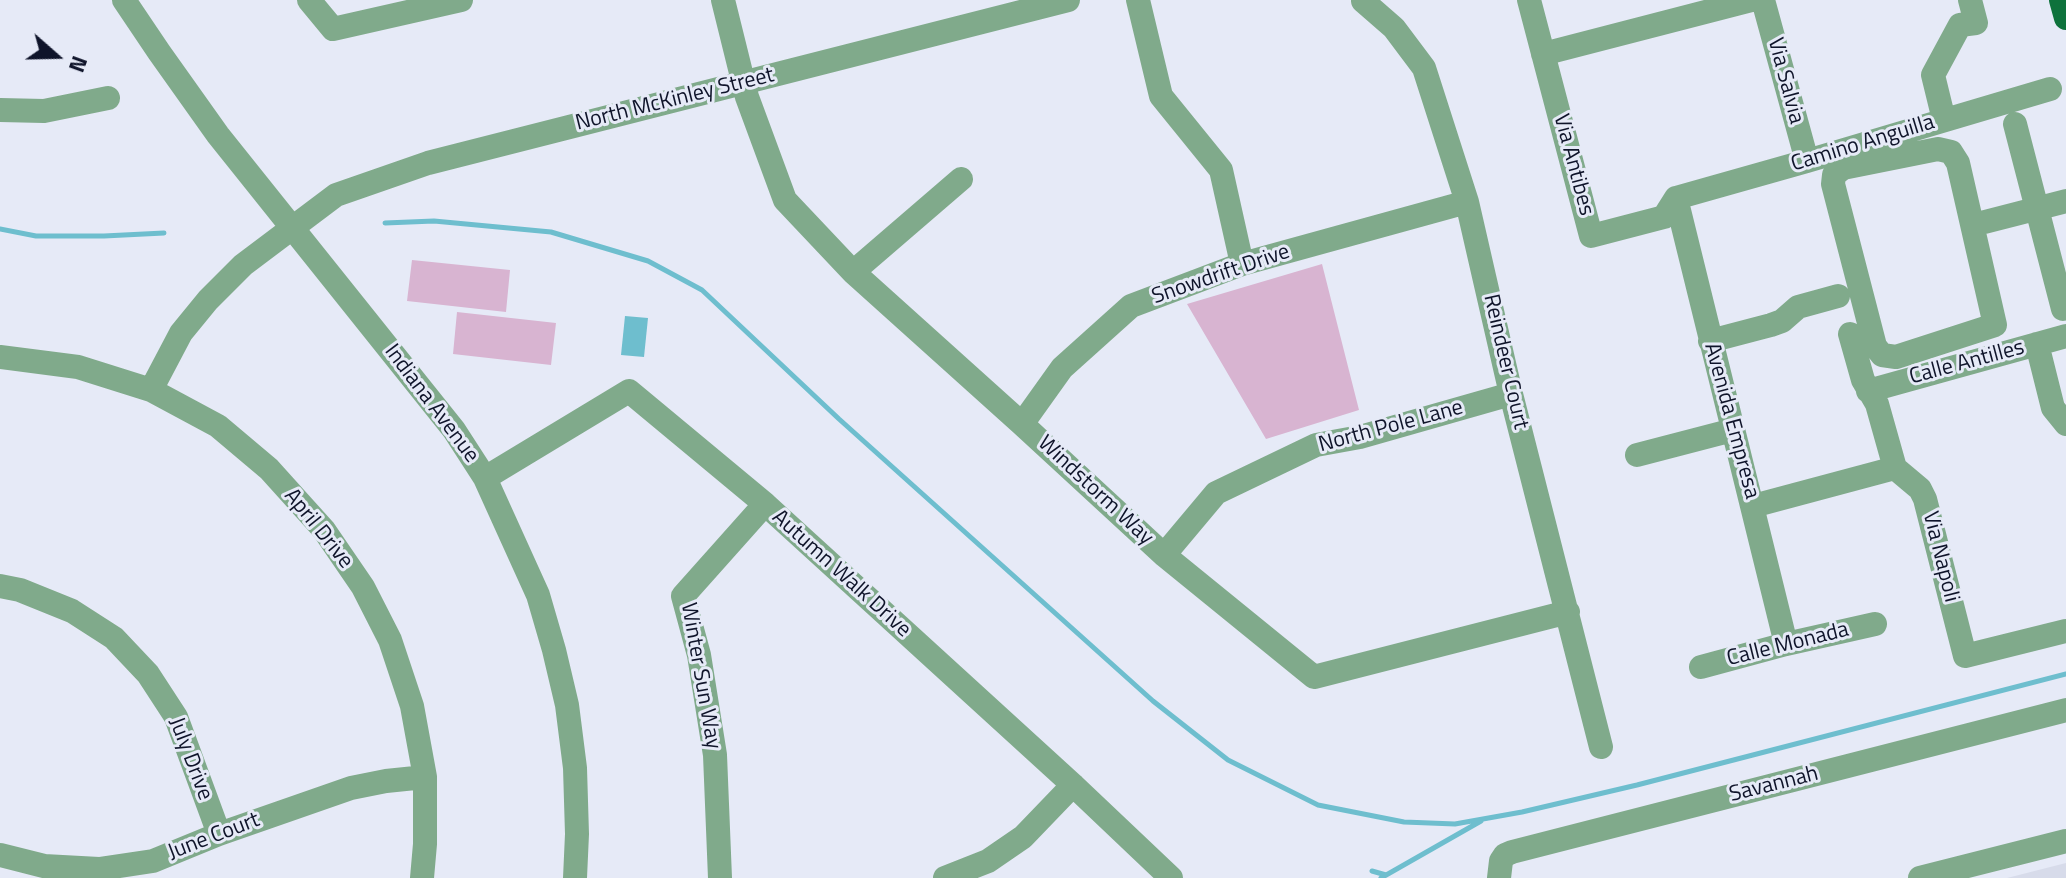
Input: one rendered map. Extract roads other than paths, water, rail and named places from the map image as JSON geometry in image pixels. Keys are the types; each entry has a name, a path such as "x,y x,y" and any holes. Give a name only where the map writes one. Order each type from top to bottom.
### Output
{"main road":[{"path":"2061,0 2066,18"}],"street":[{"name":"Indiana Avenue","path":"124,0 218,135 454,430 485,478 538,595 564,691 575,768 575,878"},
{"path":"309,0 333,29 461,0"},
{"name":"Windstorm Way","path":"723,0 747,97 785,200 853,272 1164,555 1314,677 1568,612"},
{"name":"North McKinley Street","path":"151,390 181,333 208,300 243,265 336,195 428,163 1068,0"},
{"path":"1138,0 1161,96 1221,170 1242,264"},
{"name":"Via Antibes","path":"1529,0 1591,236 1664,217 1676,198"},
{"path":"1543,54 1752,0"},
{"name":"Via Salvia","path":"1763,0 1807,161"},
{"path":"1944,120 1933,75 1960,25 1976,23 1970,0"},
{"name":"Reindeer Court","path":"1363,1 1394,28 1424,68 1467,202 1511,394 1601,747"},
{"name":"Camino Anguilla","path":"1676,198 2050,89"},
{"path":"0,110 44,111 108,98"},
{"path":"2015,124 2063,309"},
{"path":"1938,149 1951,152 1958,163 1973,225 1995,325 1896,357 1882,355 1875,346 1833,184 1834,175 1843,168 1938,149"},
{"path":"853,272 961,179"},
{"name":"Avenida Empresa","path":"1676,198 1786,644"},
{"path":"1973,225 2066,201"},
{"name":"Snowdrift Drive","path":"1022,424 1062,368 1131,306 1242,264 1467,202"},
{"path":"1710,341 1771,325 1782,321 1798,307 1838,296"},
{"path":"1753,506 1895,468 1877,404 1863,380 1850,334"},
{"name":"Calle Antilles","path":"1868,391 2066,336"},
{"path":"2037,344 2053,408 2066,424"},
{"name":"April Drive","path":"0,357 78,367 151,390 218,426 269,469 324,530 363,587 390,640 412,706 425,777 422,878"},
{"name":"Autumn Walk Drive","path":"485,478 629,391 765,504 1171,878"},
{"name":"North Pole Lane","path":"1164,555 1216,493 1316,445 1360,437 1511,394"},
{"path":"1637,455 1733,430"},
{"name":"Via Napoli","path":"1895,468 1920,489 1925,499 1965,656 2066,631"},
{"name":"Winter Sun Way","path":"720,878 715,755 699,655 683,596 765,504"},
{"name":"July Drive","path":"0,586 20,590 72,611 114,638 148,674 176,717 219,834"},
{"name":"Calle Monada","path":"1701,667 1875,624"},
{"name":"Savannah","path":"1499,878 1501,861 1512,852 2066,710"},
{"name":"June Court","path":"0,855 44,866 99,869 153,861 219,834 351,788 425,777"},
{"path":"945,878 988,861 1023,837 1073,785"},
{"path":"1920,878 2066,841"}],"water":[{"path":"625,316 648,318 644,357 621,355"}],"waterway":[{"path":"385,223 434,221 551,232 648,261 702,290 839,419 1153,701 1228,760 1318,805 1404,822 1455,824 1637,785 2066,674"},
{"path":"0,229 36,236 164,233"},
{"path":"1381,878 1481,821"},
{"path":"1372,871 1386,875"}]}
